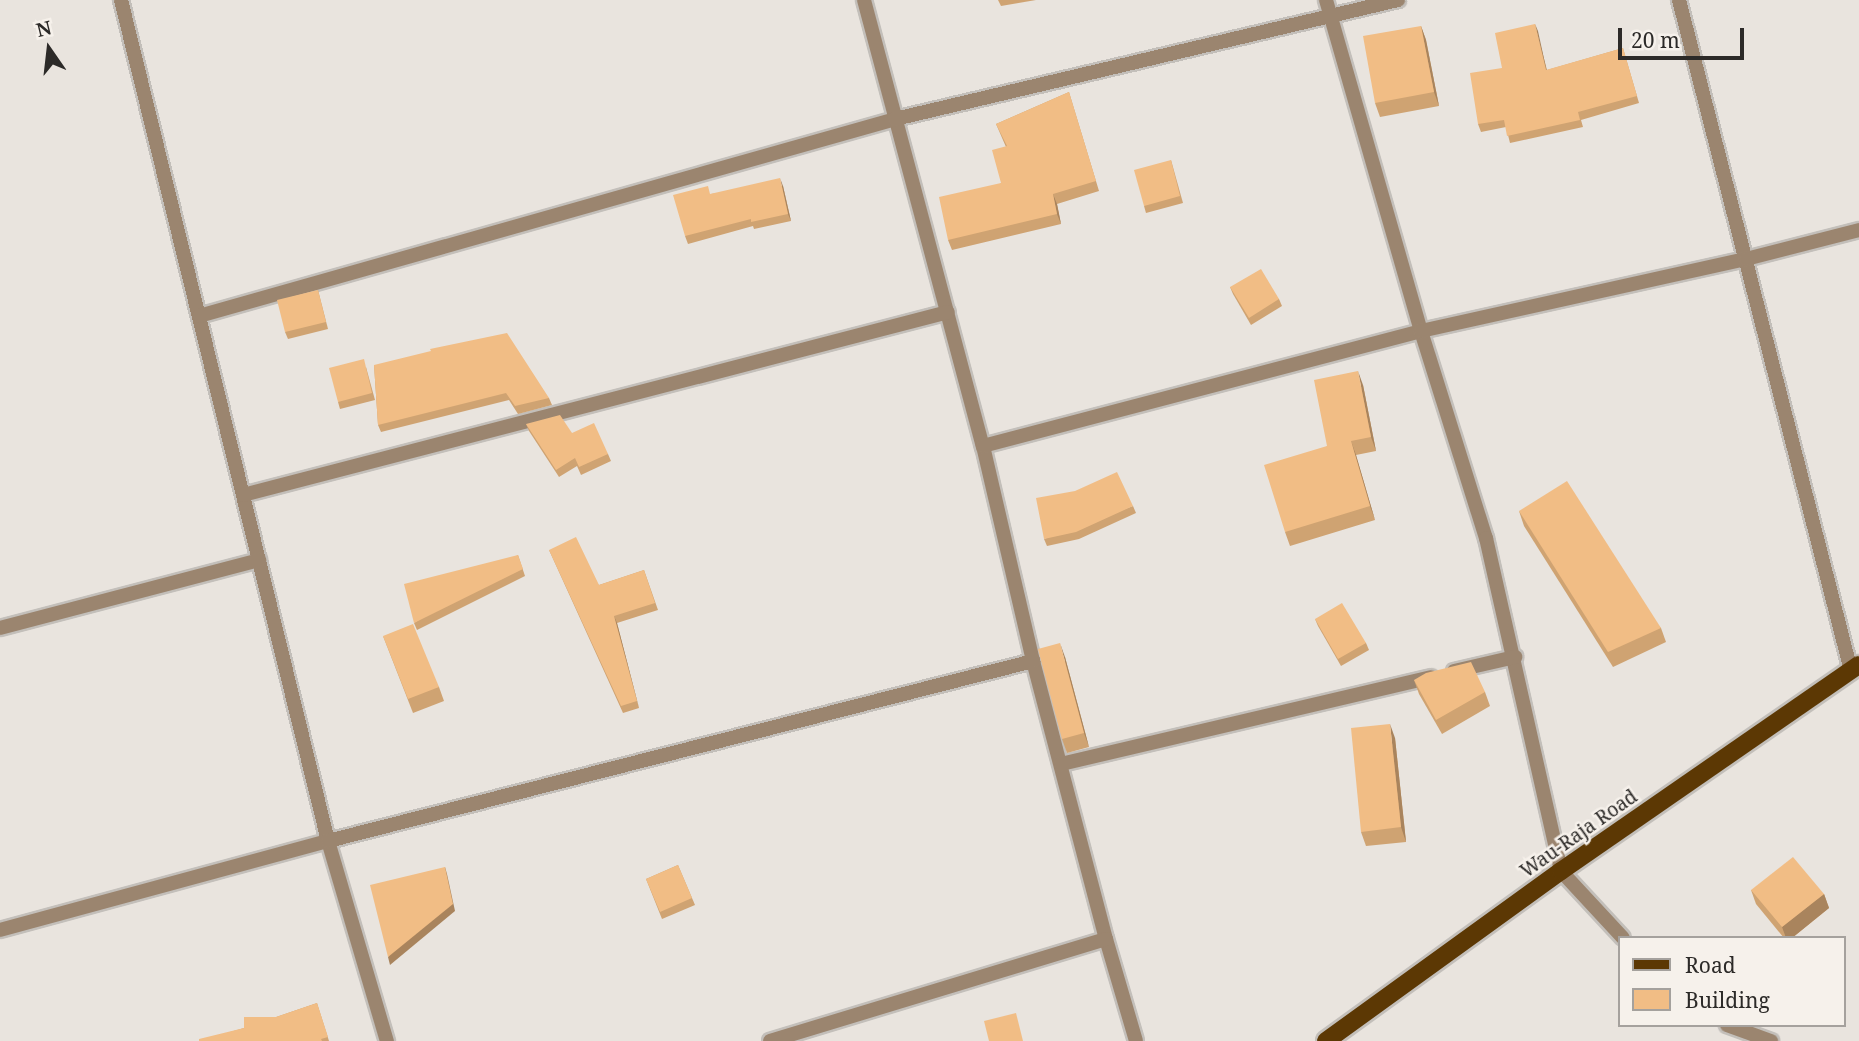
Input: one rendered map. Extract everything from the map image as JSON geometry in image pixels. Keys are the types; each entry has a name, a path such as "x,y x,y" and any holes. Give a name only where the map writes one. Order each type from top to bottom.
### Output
{"main road":[{"name":"Wau-Raja Road","path":"1326,1041 1561,871 1855,668"}],"street":[{"path":"121,0 328,841 387,1041"},
{"path":"864,0 983,446 1033,662 1106,939 1136,1041"},
{"path":"1326,0 1421,331 1486,538 1515,657 1561,871 1621,936"},
{"path":"199,316 895,119 1398,0"},
{"path":"1679,0 1855,668"},
{"path":"983,446 1421,331 1746,259 1859,230"},
{"path":"243,495 948,312"},
{"path":"0,628 259,560"},
{"path":"1061,764 1515,657"},
{"path":"0,930 328,841 1033,662"},
{"path":"770,1041 1106,939"},
{"path":"1732,1027 1771,1041"}],"building":[{"path":"1535,24 1546,70 1623,48 1637,96 1578,112 1580,120 1507,136 1504,120 1478,124 1470,73 1502,68 1495,33"},
{"path":"1421,26 1434,92 1375,103 1363,36"},
{"path":"1069,92 1096,181 1053,194 1057,214 948,240 939,197 1001,183 992,150 1007,146 996,124"},
{"path":"1171,160 1180,196 1144,206 1134,170"},
{"path":"780,178 788,214 751,222 751,219 685,236 673,195 708,186 710,194"},
{"path":"1261,269 1279,299 1249,318 1230,287"},
{"path":"318,290 326,322 285,332 277,300"},
{"path":"507,333 549,398 515,406 506,393 378,425 374,365 431,351 430,349"},
{"path":"364,359 372,393 338,402 329,368"},
{"path":"1358,371 1371,437 1351,441 1370,506 1285,532 1264,465 1327,446 1314,380"},
{"path":"560,415 572,433 594,423 608,454 579,467 575,458 556,470 526,424"},
{"path":"1117,472 1133,506 1076,532 1044,539 1036,498 1075,491"},
{"path":"1567,481 1661,628 1608,652 1519,511"},
{"path":"576,537 599,585 644,570 655,603 614,616 637,701 621,706 549,550"},
{"path":"518,555 523,569 414,623 404,584"},
{"path":"1342,603 1366,643 1338,659 1315,619"},
{"path":"413,624 439,687 408,699 383,636"},
{"path":"1060,643 1084,733 1062,739 1038,649"},
{"path":"1471,662 1485,692 1436,720 1414,680 1426,673"},
{"path":"1390,724 1401,827 1361,832 1351,728"},
{"path":"1793,857 1824,894 1782,927 1751,890"},
{"path":"678,865 692,898 660,912 646,879"},
{"path":"445,867 453,904 388,957 370,885"},
{"path":"317,1003 328,1037 321,1039 322,1041 199,1041 244,1028 244,1017 276,1017"},
{"path":"1016,1013 1023,1041 989,1041 984,1021"}]}
